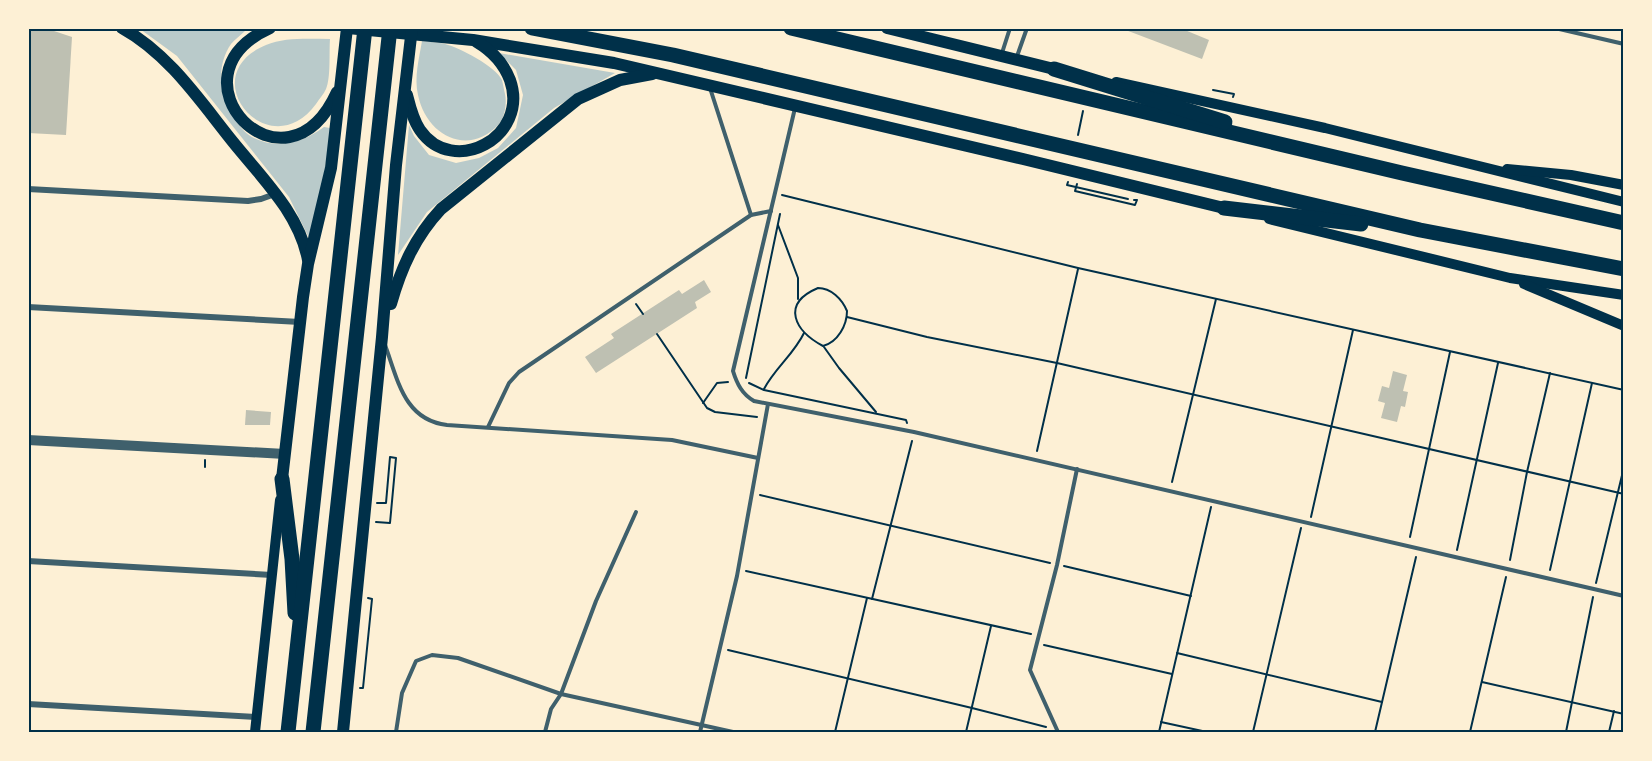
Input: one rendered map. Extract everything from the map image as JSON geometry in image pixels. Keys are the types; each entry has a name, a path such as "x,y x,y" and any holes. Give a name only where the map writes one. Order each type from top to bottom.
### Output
{"highway":[{"path":"288,732 365,28"},
{"path":"313,732 390,28"},
{"path":"532,28 673,55 1420,230 1623,269"},
{"path":"791,28 1623,223"},
{"path":"1054,69 1207,115 1295,147"},
{"path":"1224,208 1420,230"},
{"path":"282,479 292,559 297,656"}],"main road":[{"path":"122,28 145,43 178,74 275,193 296,225 304,244 308,264"},
{"path":"270,28 246,42 235,57 229,76 228,94 234,110 251,129 278,137 303,132 315,124 334,101 342,80"},
{"path":"255,732 300,322 308,264 331,168 347,28 473,40 566,54 663,74 1510,278 1623,295"},
{"path":"343,732 382,337 396,165 412,28"},
{"path":"887,28 1054,69 1231,106 1623,202"},
{"path":"405,88 415,123 423,135 435,144 450,149 468,150 495,139 502,132 511,115 512,90 507,74 498,60 491,52 473,40"},
{"path":"382,337 403,268 423,230 441,209 578,99 620,80 663,74"},
{"path":"1482,167 1549,172 1623,185"},
{"path":"1510,278 1623,326"}],"street":[{"path":"28,189 248,201 275,193"},
{"path":"28,307 300,322"},
{"path":"28,440 285,454"},
{"path":"28,561 272,575"},
{"path":"28,704 257,717"}],"lane":[{"path":"1001,56 1010,28"},
{"path":"1016,60 1027,28"},
{"path":"1555,28 1623,44"},
{"path":"709,84 751,215"},
{"path":"796,105 733,371 736,383 749,398 768,404 914,432 1623,596"},
{"path":"488,427 505,389 514,377 751,215 771,211"},
{"path":"382,337 402,392 418,415 436,424 672,440 758,458"},
{"path":"700,732 738,569 768,404"},
{"path":"1057,731 1030,670 1057,564 1077,469"},
{"path":"545,732 551,709 561,694 596,601 636,512"},
{"path":"396,732 402,693 416,661 432,655 458,658 561,694 733,732"}],"path":[{"path":"1212,90 1234,94"},
{"path":"1077,140 1084,105"},
{"path":"1070,174 1067,186 1137,200 1135,205 1075,191"},
{"path":"776,190 782,195 1078,268 1623,390"},
{"path":"781,205 745,375 750,385 764,390 906,420 914,432 872,599"},
{"path":"778,225 798,278 796,322 804,333 823,346 876,412"},
{"path":"1035,460 1078,268"},
{"path":"798,302 811,291 826,288 846,308 847,317 839,335 823,346"},
{"path":"631,296 643,314"},
{"path":"1170,491 1216,299"},
{"path":"847,317 927,337 1057,363 1623,494"},
{"path":"1310,523 1353,330"},
{"path":"764,390 773,374 796,349 804,333"},
{"path":"657,334 703,403 715,412 765,417"},
{"path":"1408,546 1450,352"},
{"path":"1456,557 1475,460 1498,363"},
{"path":"1470,732 1550,373"},
{"path":"703,403 719,382 736,383"},
{"path":"1549,578 1592,383"},
{"path":"1566,732 1623,467"},
{"path":"752,493 1191,596"},
{"path":"1159,732 1213,501"},
{"path":"1253,732 1302,521"},
{"path":"1375,732 1418,548"},
{"path":"738,569 1038,635"},
{"path":"835,732 867,598"},
{"path":"966,732 991,626"},
{"path":"1035,644 1172,674"},
{"path":"719,648 972,708 1057,731"},
{"path":"1177,653 1382,702"},
{"path":"1482,682 1623,714"},
{"path":"1609,732 1614,711"},
{"path":"1161,722 1207,732"}],"shaded area":[{"path":"208,28 245,31 231,44 221,74 224,94 231,113 251,137 263,142 290,143 308,137 324,127 330,128 331,135 322,184 309,238 289,197 177,56 140,29"},
{"path":"330,39 326,89 316,104 297,121 278,126 260,122 245,110 236,94 236,76 245,59 273,42"},
{"path":"422,41 445,44 468,53 492,69 502,80 506,98 504,113 499,124 487,134 474,139 462,140 439,131 430,121 423,109 417,88 417,68"},
{"path":"499,53 615,73 554,108 427,212 398,255 409,125 414,136 429,155 456,163 479,158 498,148 516,128 523,95 516,70"}],"building":[{"path":"1180,28 1209,40 1202,59 1123,29"},
{"path":"28,29 54,31 72,37 66,135 28,133"},
{"path":"704,280 711,292 695,302 697,308 596,373 585,357 614,338 611,334 679,290 682,294"},
{"path":"1393,371 1407,375 1403,391 1408,392 1405,407 1401,406 1397,422 1381,418 1385,403 1378,401 1382,386 1389,388"},
{"path":"246,410 271,412 270,425 245,425"}]}
